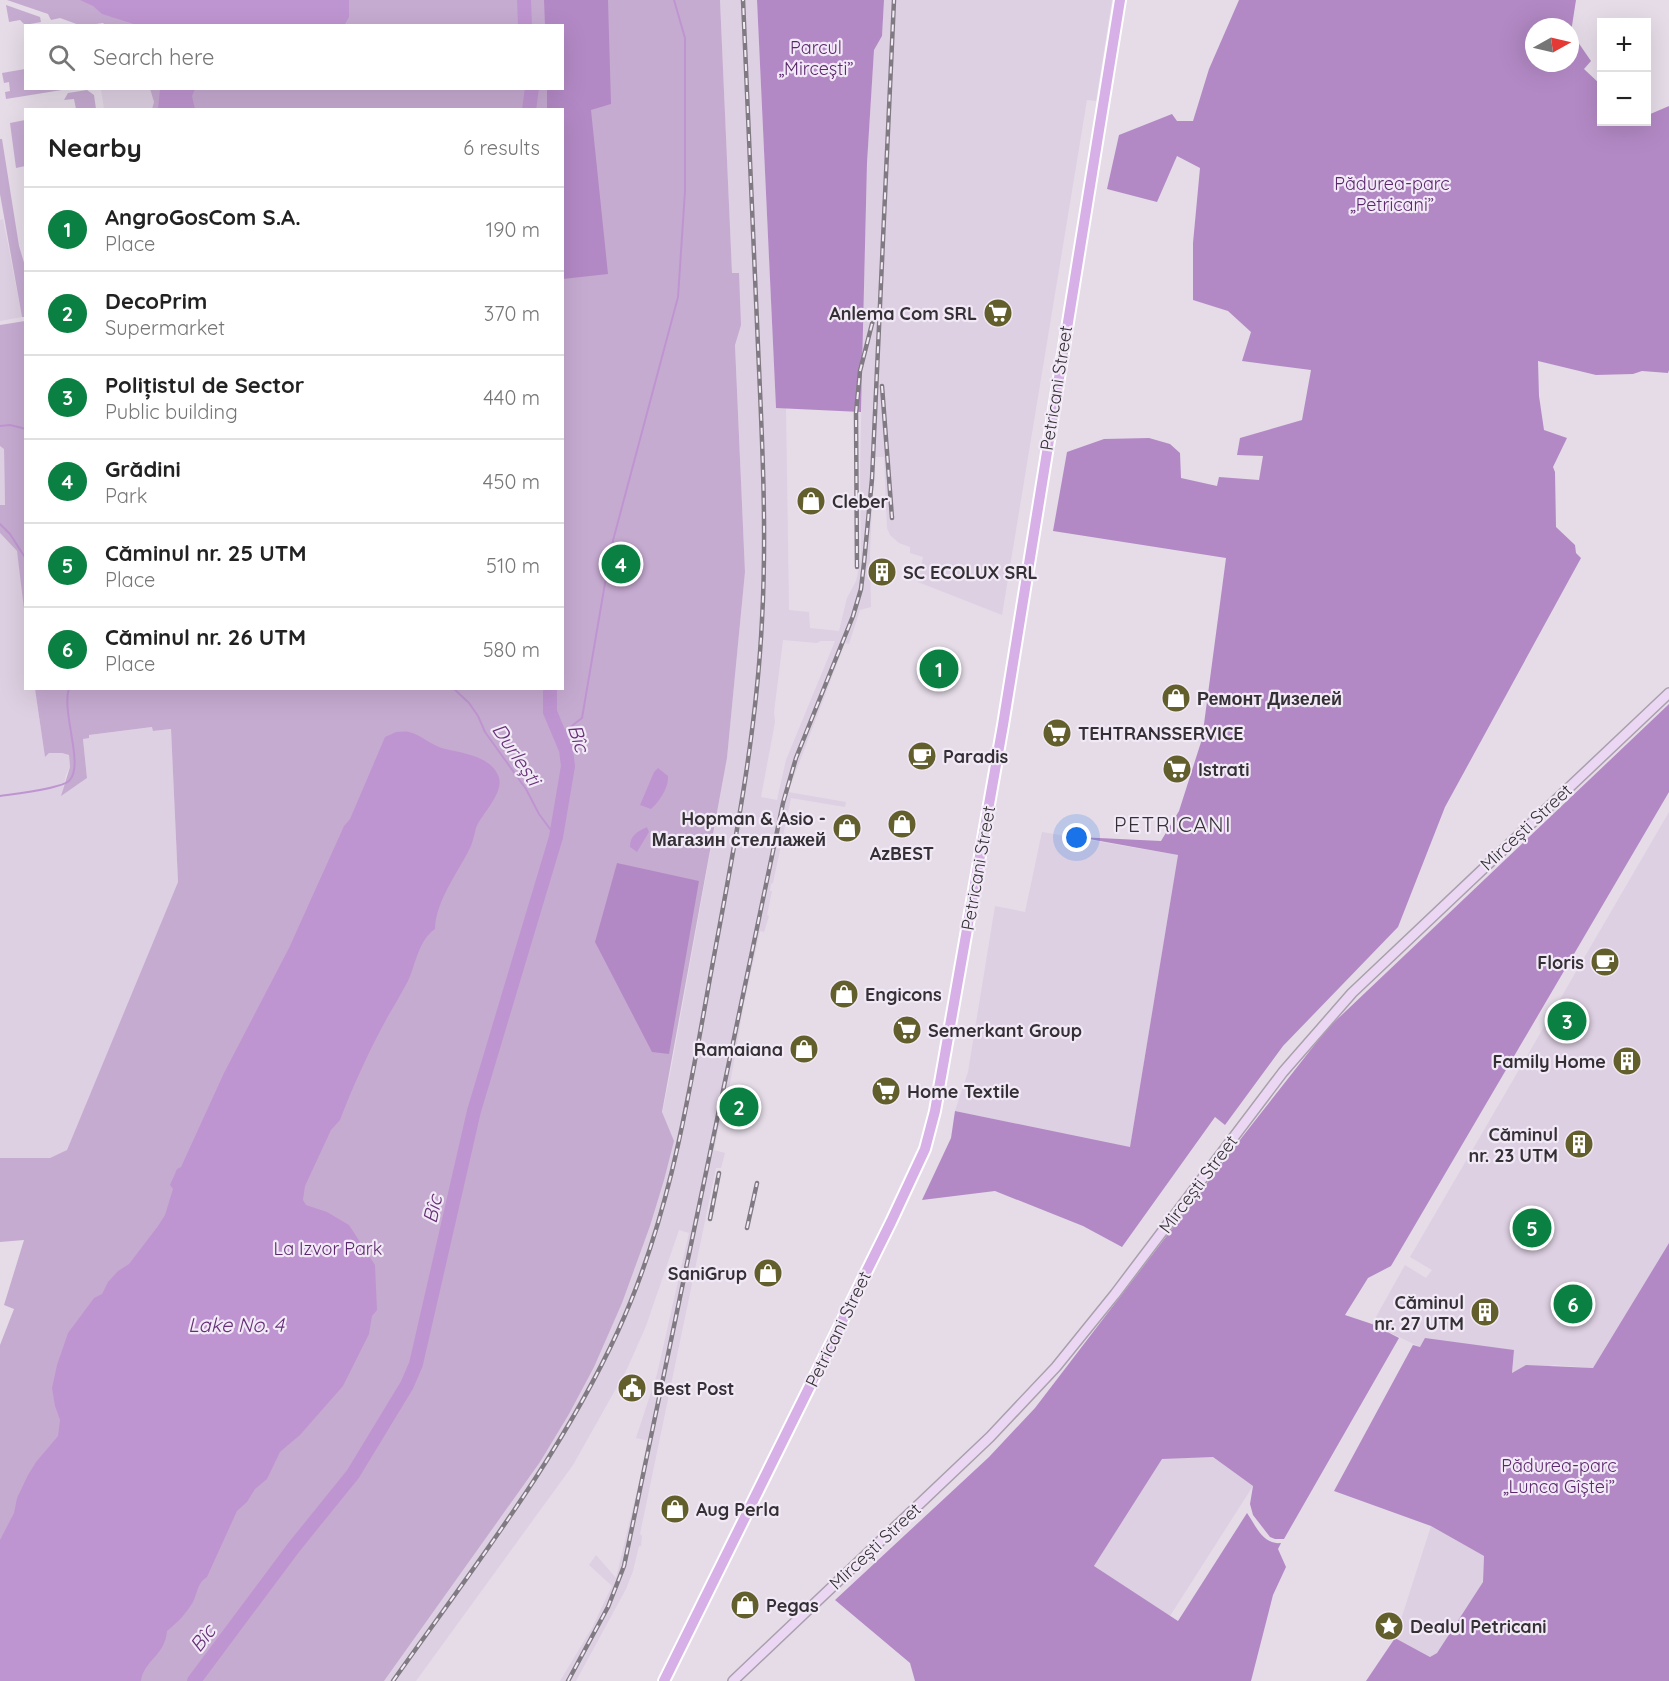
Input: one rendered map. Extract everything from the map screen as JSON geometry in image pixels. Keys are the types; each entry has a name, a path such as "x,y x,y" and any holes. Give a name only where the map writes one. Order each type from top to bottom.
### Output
{"main road":[{"name":"Petricani Street","path":"664,1681 891,1222 925,1149 936,1112 1001,735 1120,0"},
{"name":"Mircești Street","path":"733,1681 990,1437 1056,1367 1283,1072 1340,1005 1374,970 1669,693"}],"shaded area":[{"path":"720,0 757,0 776,408 786,408 789,610 809,612 810,628 839,631 847,598 856,581 861,558 860,466 867,163 874,50 882,36 884,0 1112,0 1096,101 1087,100 1002,615 918,582 923,557 910,553 910,547 899,543 890,535 887,528 884,457 874,457 870,555 871,607 860,610 849,644 845,643 788,792 846,802 845,807 791,798 771,884 770,891 772,891 767,915 769,916 764,932 760,931 744,1003 726,1107 722,1111 714,1150 725,1153 721,1168 716,1168 640,1534 642,1536 641,1546 639,1546 626,1589 576,1681 560,1681 592,1628 612,1586 589,1565 596,1555 616,1578 649,1441 636,1438 657,1374 689,1233 679,1230 646,1326 627,1369 573,1465 416,1681 373,1681 662,1114 727,758 745,572","holes":["783,640 817,643 835,641 786,760 777,800 761,797 775,722 774,712"]},
{"path":"101,90 150,90 154,102 152,108 104,108"},
{"path":"3,219 22,317 0,321 0,220"},
{"path":"0,446 4,448 5,506 0,505"},
{"path":"0,533 17,551 24,602 24,690 35,690 45,756 49,753 69,755 70,767 62,795 87,778 83,739 89,735 153,727 154,731 171,729 178,882 67,1151 50,1158 0,1158"},
{"path":"1669,812 1669,1243 1593,1368 1554,1365 1512,1374 1514,1350 1420,1347 1372,1324 1405,1265 1426,1278 1432,1270 1410,1257"},
{"path":"1042,832 1178,855 1130,1148 955,1111 968,1072 995,906 1025,912"},
{"path":"1213,1457 1253,1486 1170,1616 1094,1566 1161,1459"},
{"path":"1431,1526 1484,1556 1483,1582 1437,1653 1430,1657 1395,1638"}],"green space":[{"name":"La Izvor Park","path":"7,0 720,0 732,273 739,273 741,325 735,345 745,572 727,758 662,1112 674,1141 650,1226 622,1303 594,1367 569,1414 540,1462 384,1681 0,1681 0,1345 14,1309 4,1305 24,1240 0,1242 0,1158 50,1158 67,1150 178,882 171,729 153,731 152,727 89,735 89,738 83,739 87,778 61,796 70,767 69,755 49,753 45,757 35,690 564,690 564,108 152,108 154,102 150,90 564,90 564,24 76,24 60,18 51,20 48,14"},
{"path":"544,0 608,0 611,104 591,110 608,274 564,279 564,108 547,108 547,90 564,90 564,24 545,24"},
{"name":"Parcul „Mircești”","path":"757,0 884,0 882,36 874,50 867,163 861,412 776,408"},
{"name":"Pădurea-parc „Petricani”","path":"1239,0 1576,0 1573,18 1525,18 1525,72 1579,72 1579,44 1591,61 1584,69 1597,81 1597,126 1651,126 1651,114 1669,106 1669,370 1668,373 1642,371 1633,374 1596,375 1538,361 1539,396 1544,430 1567,438 1553,467 1556,527 1575,545 1576,553 1581,558 1445,807 1398,927 1283,1046 1225,1125 1215,1117 1122,1247 1083,1226 995,1191 922,1200 951,1138 955,1111 1130,1147 1178,855 1078,837 1161,841 1179,811 1202,739 1226,558 1053,531 1067,452 1104,439 1149,438 1170,444 1180,453 1181,478 1217,486 1219,477 1259,480 1263,456 1237,455 1240,438 1302,420 1311,370 1242,361 1251,332 1228,311 1193,300 1193,243 1200,168 1177,156 1157,202 1107,189 1119,135 1172,114 1177,121 1193,121 1209,69"},
{"path":"6,5 40,17 41,22 24,24 20,20 9,22"},
{"path":"24,69 24,90 62,90 6,99 5,92 10,91 9,82 4,83 2,73"},
{"path":"87,90 94,95 96,108 76,108 74,99 64,100 68,93"},
{"path":"24,120 24,166 16,168 10,123"},
{"path":"0,139 2,139 19,246 24,263 24,317 22,317 0,194"},
{"path":"24,321 24,609 17,551 0,533 0,505 5,505 4,449 0,446 0,325"},
{"path":"1669,704 1669,792 1391,1266 1368,1278 1345,1315 1372,1324 1399,1338 1284,1539 1270,1537 1253,1515 1250,1504 1253,1486 1213,1457 1162,1459 1094,1566 1178,1621 1247,1513 1265,1538 1281,1543 1278,1549 1286,1567 1273,1595 1251,1681 915,1681 910,1663 835,1600 989,1457 1035,1408 1327,1029"},
{"path":"617,863 699,881 669,1054 652,1052 595,942"},
{"name":"Pădurea-parc „Lunca Gîștei”","path":"1669,1243 1669,1681 1366,1681 1395,1638 1430,1657 1437,1653 1483,1582 1484,1556 1431,1526 1334,1491 1413,1345 1420,1347 1425,1338 1514,1350 1512,1373 1526,1365 1593,1368"}],"water":[{"path":"80,0 349,0 349,17 345,24 134,24 102,14 93,6"},
{"path":"160,90 195,90 192,96 195,108 158,108"},
{"name":"Lake No. 4","path":"396,732 413,733 438,747 481,759 494,768 500,782 496,795 479,822 470,847 443,898 435,929 421,946 408,981 374,1043 340,1120 331,1130 305,1186 303,1200 306,1205 327,1212 349,1225 375,1265 377,1310 372,1316 369,1334 343,1386 300,1435 280,1452 267,1479 255,1489 247,1502 237,1511 207,1577 199,1585 193,1602 182,1618 167,1631 163,1646 146,1668 141,1681 0,1681 0,1540 14,1513 17,1498 28,1475 58,1436 60,1420 52,1388 68,1333 94,1298 102,1294 108,1282 118,1271 129,1264 165,1215 173,1189 170,1185 177,1169 181,1167 224,1073 289,948 344,826 350,819 385,737"},
{"path":"658,768 668,776 668,780 663,794 651,809 640,805 654,772"},
{"path":"647,827 649,832 637,852 630,847 631,840 637,832"}],"waterway":[{"name":"Bîc","path":"524,0 525,24"},
{"path":"560,735 582,718 611,548 678,297 685,191 685,38 674,0"},
{"name":"Bîc","path":"529,108 532,90"},
{"name":"Durlești","path":"0,426 10,425 24,428"},
{"path":"0,524 10,534 24,556"},
{"path":"0,796 47,789 69,781 75,764 68,711 69,690"},
{"name":"Durlești","path":"455,690 469,703 478,716 485,732 526,789 539,814 556,837"},
{"name":"Bîc","path":"194,1681 294,1547 353,1474 407,1385 416,1364 474,1111 556,837 568,766 566,750 550,712 550,690"}],"railway":[{"path":"393,1681 514,1511 570,1423 595,1378 618,1331 650,1248 663,1206 683,1120 741,806 754,713 762,620 764,552 762,449 743,0"},
{"path":"568,1681 608,1607 624,1566 783,803 796,758 853,616 861,589 872,479 894,0"},
{"path":"857,567 856,413 860,371 873,320"},
{"path":"882,386 892,518"},
{"path":"710,1219 719,1173"},
{"path":"747,1228 757,1183"}],"place":[{"name":"Anlema Com SRL","path":"998,313"},
{"name":"Cleber","path":"811,501"},
{"name":"Grădini","path":"621,564"},
{"name":"SC ECOLUX SRL","path":"882,572"},
{"name":"AngroGosCom S.A.","path":"939,669"},
{"name":"Ремонт Дизелей","path":"1176,698"},
{"name":"TEHTRANSSERVICE","path":"1057,733"},
{"name":"Paradis","path":"922,756"},
{"name":"Istrati","path":"1177,769"},
{"name":"AzBEST","path":"902,824"},
{"name":"Hopman & Asio - Магазин стеллажей","path":"847,828"},
{"name":"Floris","path":"1605,962"},
{"name":"Engicons","path":"844,994"},
{"name":"Polițistul de Sector","path":"1567,1021"},
{"name":"Semerkant Group","path":"907,1030"},
{"name":"Ramaiana","path":"804,1049"},
{"name":"Family Home","path":"1627,1061"},
{"name":"Home Textile","path":"886,1091"},
{"name":"DecoPrim","path":"739,1107"},
{"name":"Căminul nr. 23 UTM","path":"1579,1144"},
{"name":"Căminul nr. 25 UTM","path":"1532,1228"},
{"name":"SaniGrup","path":"768,1273"},
{"name":"Căminul nr. 26 UTM","path":"1573,1304"},
{"name":"Căminul nr. 27 UTM","path":"1485,1312"},
{"name":"Best Post","path":"632,1388"},
{"name":"Aug Perla","path":"675,1509"},
{"name":"Pegas","path":"745,1605"},
{"name":"Dealul Petricani","path":"1389,1626"}],"district":[{"name":"PETRICANI","path":"1173,824"}]}
